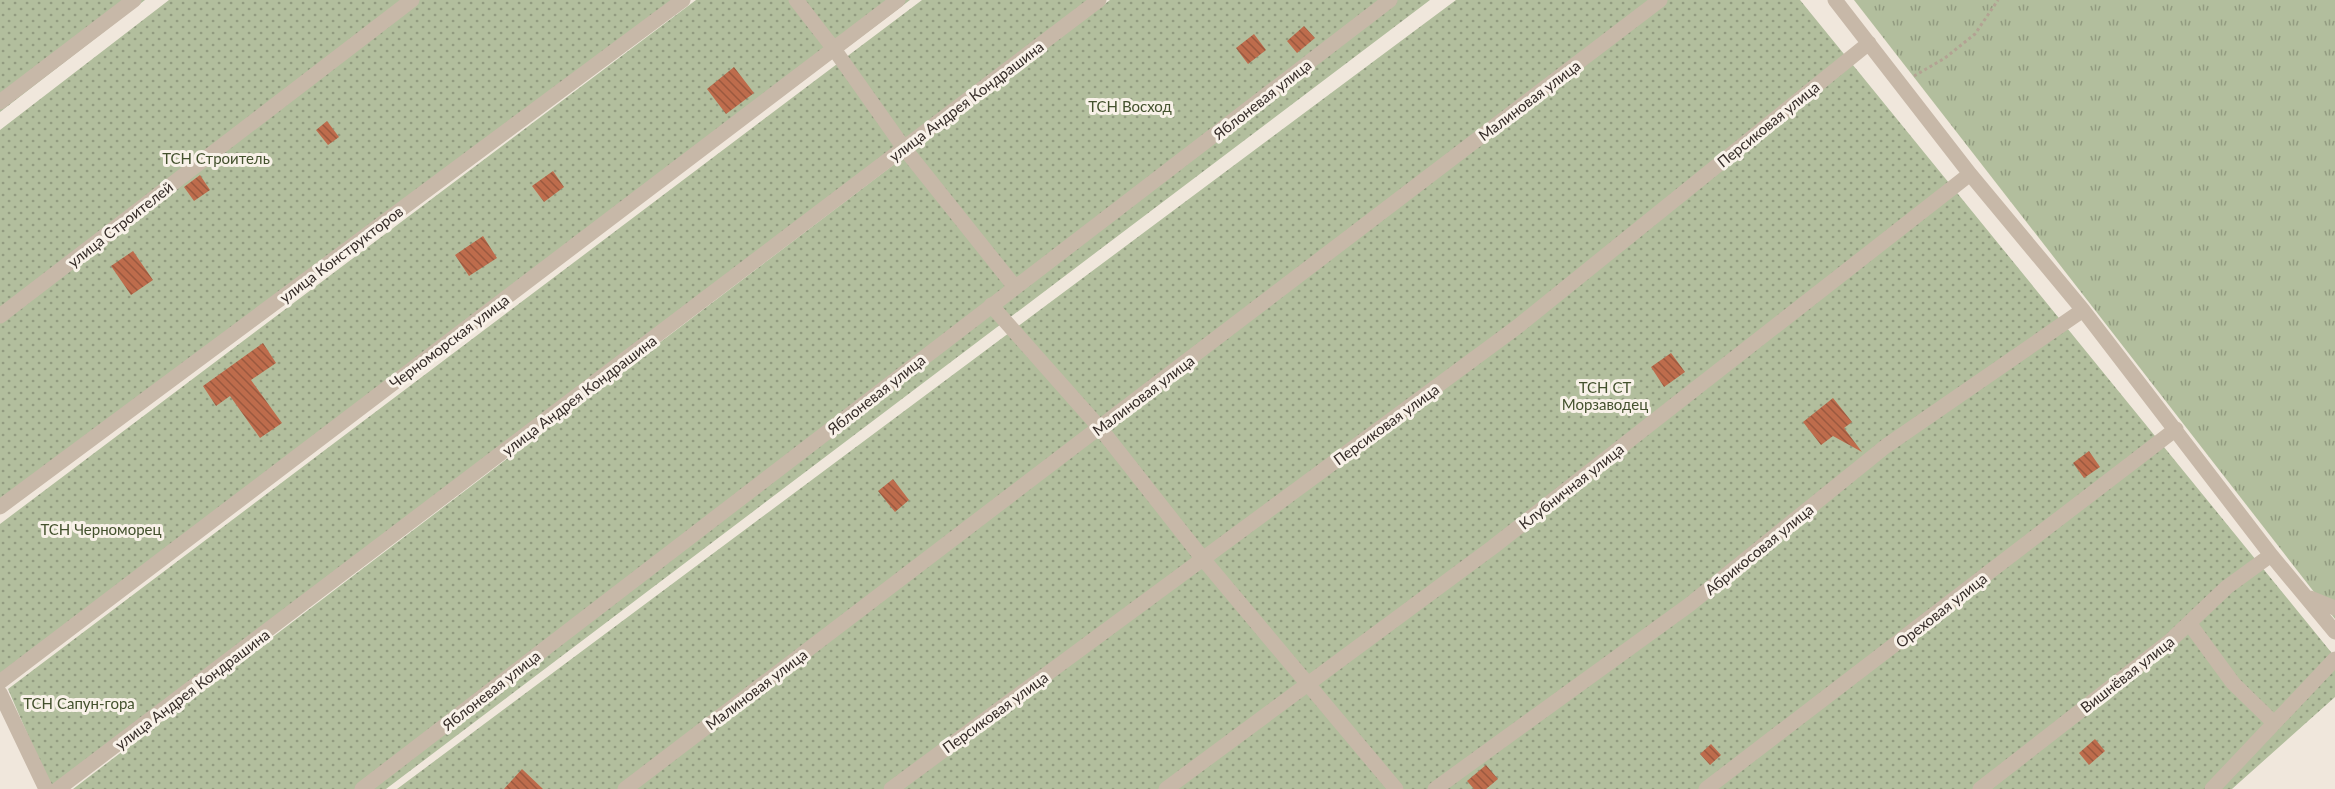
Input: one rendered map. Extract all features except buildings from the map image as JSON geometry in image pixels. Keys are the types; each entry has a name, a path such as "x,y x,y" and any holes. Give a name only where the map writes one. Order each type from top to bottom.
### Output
{"street":[{"path":"0,102 134,0"},
{"name":"улица Строителей","path":"0,316 412,0"},
{"name":"улица Конструкторов","path":"0,507 683,0"},
{"path":"796,0 834,49 904,148 1015,287"},
{"name":"Черноморская улица","path":"0,682 898,0"},
{"name":"улица Андрея Кондрашина","path":"58,789 1099,0"},
{"name":"Яблоневая улица","path":"362,789 1390,0"},
{"name":"Малиновая улица","path":"625,789 1660,0"},
{"path":"1835,0 1970,174 2084,310 2271,555 2335,632"},
{"name":"Персиковая улица","path":"891,789 1517,327 1869,43"},
{"name":"Клубничная улица","path":"1166,789 1492,547 1970,174"},
{"path":"991,305 1100,428 1203,559 1396,789"},
{"name":"Абрикосовая улица","path":"1435,789 1689,605 1886,446 2084,310"},
{"name":"Ореховая улица","path":"1706,789 2176,429"},
{"name":"Вишнёвая улица","path":"1980,789 2170,641 2227,586 2271,555"},
{"path":"2304,595 2335,608"},
{"path":"2189,623 2233,683 2274,723"},
{"path":"2212,789 2335,659"},
{"path":"0,693 46,789"}],"path":[{"path":"1900,84 1945,58 1975,34 1998,0"}],"green space":[{"path":"0,0 145,0 0,112"},
{"name":"ТСН Строитель","path":"169,0 684,0 0,513 0,130"},
{"name":"ТСН Черноморец","path":"696,0 910,0 2,685 0,681 0,524"},
{"name":"ТСН Сапун-гора","path":"922,0 1094,0 51,789 8,689"},
{"name":"ТСН Восход","path":"1110,0 1430,0 386,789 73,789"},
{"name":"ТСН СТ Морзаводец","path":"1456,0 1800,0 2335,657 2335,697 2232,789 397,789"},
{"path":"1854,0 2335,0 2335,619"}]}
